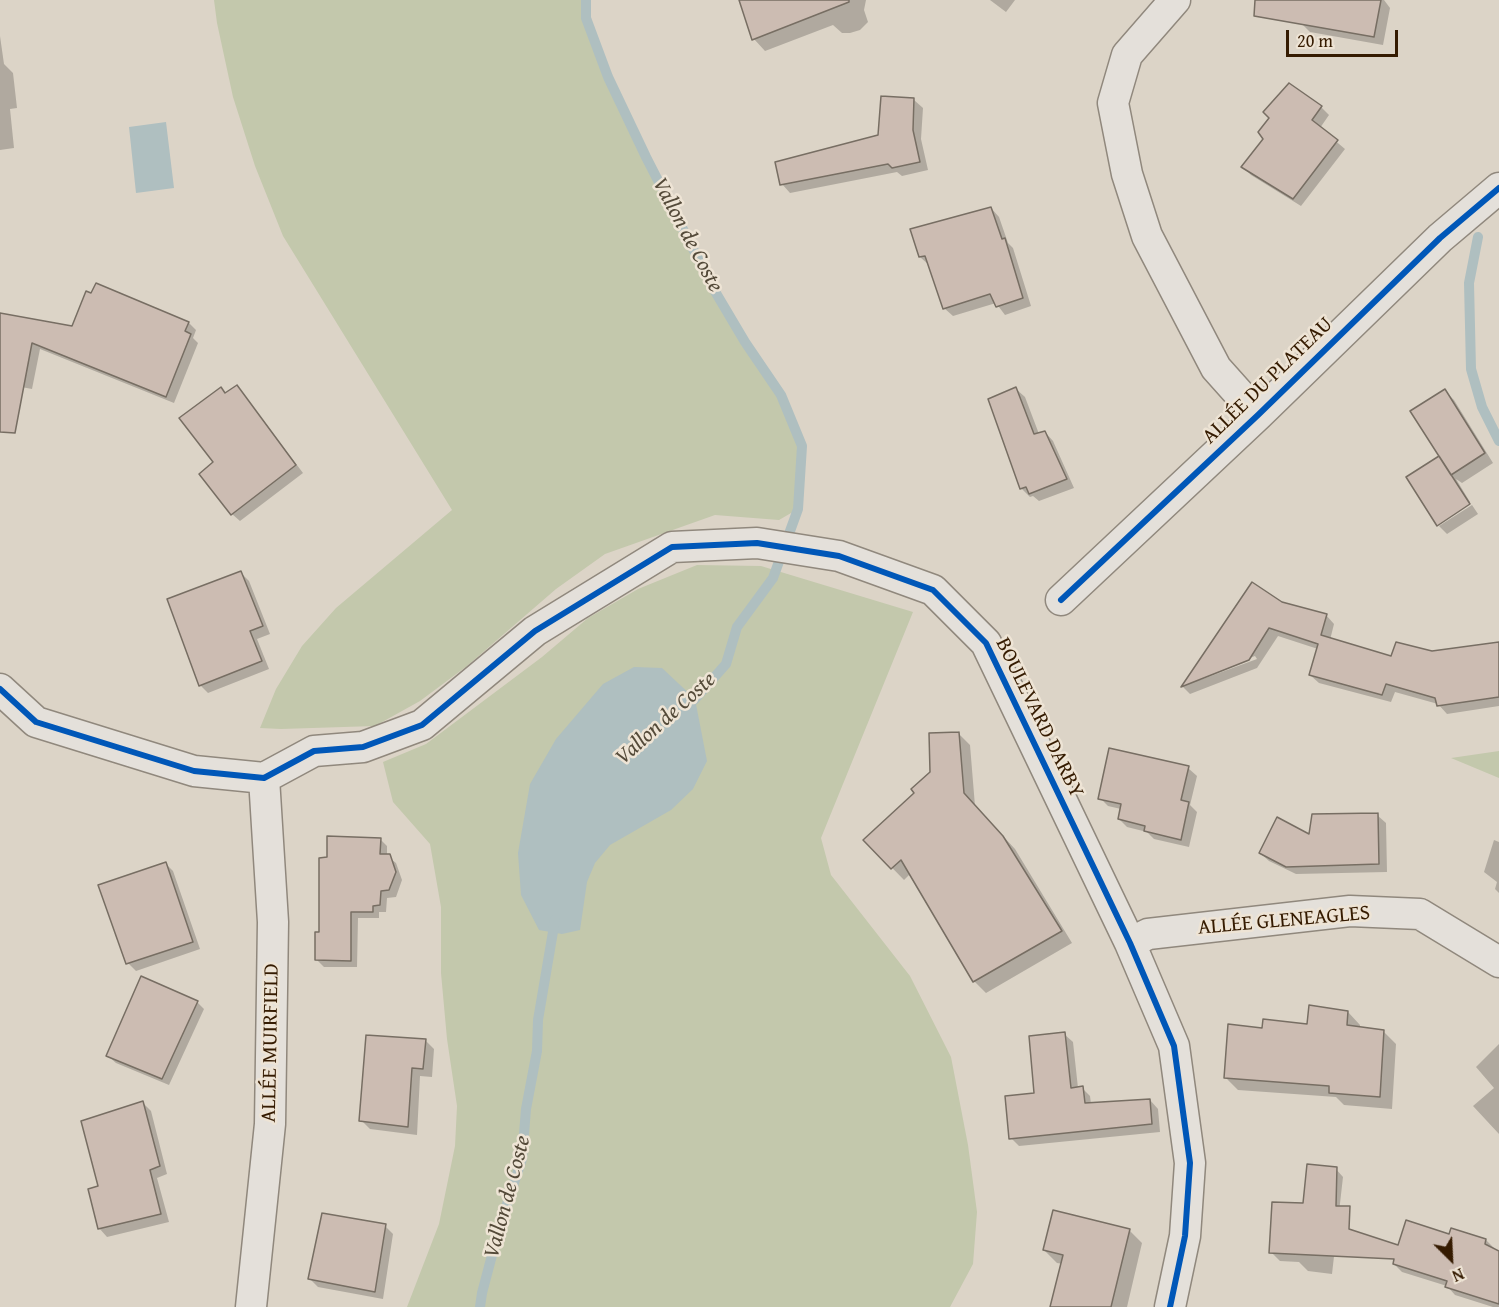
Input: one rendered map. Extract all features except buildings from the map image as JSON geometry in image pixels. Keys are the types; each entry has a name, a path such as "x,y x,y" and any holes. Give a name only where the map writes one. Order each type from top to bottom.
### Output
{"street":[{"path":"1175,0 1127,55 1113,103 1127,174 1147,236 1216,368 1258,415"},
{"name":"ALLÉE DU PLATEAU","path":"1061,600 1258,415 1440,238 1499,188"},
{"name":"BOULEVARD DARBY","path":"264,778 314,751 363,747 422,725 535,631 672,547 757,543 839,556 933,590 986,642 1130,943 1174,1046 1190,1163 1185,1236 1170,1307"},
{"path":"0,689 36,722 194,771 264,778"},
{"name":"ALLÉE MUIRFIELD","path":"251,1307 270,1124 273,922 264,778"},
{"name":"ALLÉE GLENEAGLES","path":"1130,943 1148,934 1350,911 1420,914 1499,962"}],"green space":[{"path":"214,0 586,0 586,18 608,77 646,157 681,227 745,342 781,395 802,446 798,509 779,520 715,515 605,554 556,589 467,666 420,701 375,726 260,728 276,689 302,646 336,608 452,510 283,236 255,166 233,97"},
{"path":"697,565 761,566 913,612 821,838 831,875 910,976 951,1057 968,1145 977,1212 973,1264 950,1307 407,1307 439,1224 455,1146 457,1106 447,1039 441,973 441,907 430,844 393,802 383,762 426,744 542,657 588,618 638,589"},
{"path":"1499,751 1499,778 1451,758"}],"water":[{"path":"166,122 174,188 136,193 129,127"},
{"path":"634,667 662,668 695,699 707,761 693,789 671,810 610,845 595,863 587,882 580,930 562,934 539,930 521,895 518,853 530,784 556,739 603,684"}],"waterway":[{"name":"Vallon de Coste","path":"586,0 586,18 608,77 646,157 713,288 745,342 781,395 802,446 798,509 773,578 737,627 726,664 685,707"},
{"path":"1478,237 1469,283 1471,369 1482,407 1499,441"},
{"name":"Vallon de Coste","path":"480,1307 500,1225 522,1159 526,1109 537,1051 538,1020 555,920"}],"cycle path":[{"path":"1061,600 1258,415 1440,238 1499,188"},
{"path":"0,689 36,722 194,771 264,778 314,751 363,747 422,725 535,631 672,547 757,543 839,556 933,590 986,643 1130,943 1174,1046 1190,1163 1185,1236 1170,1307"}]}
